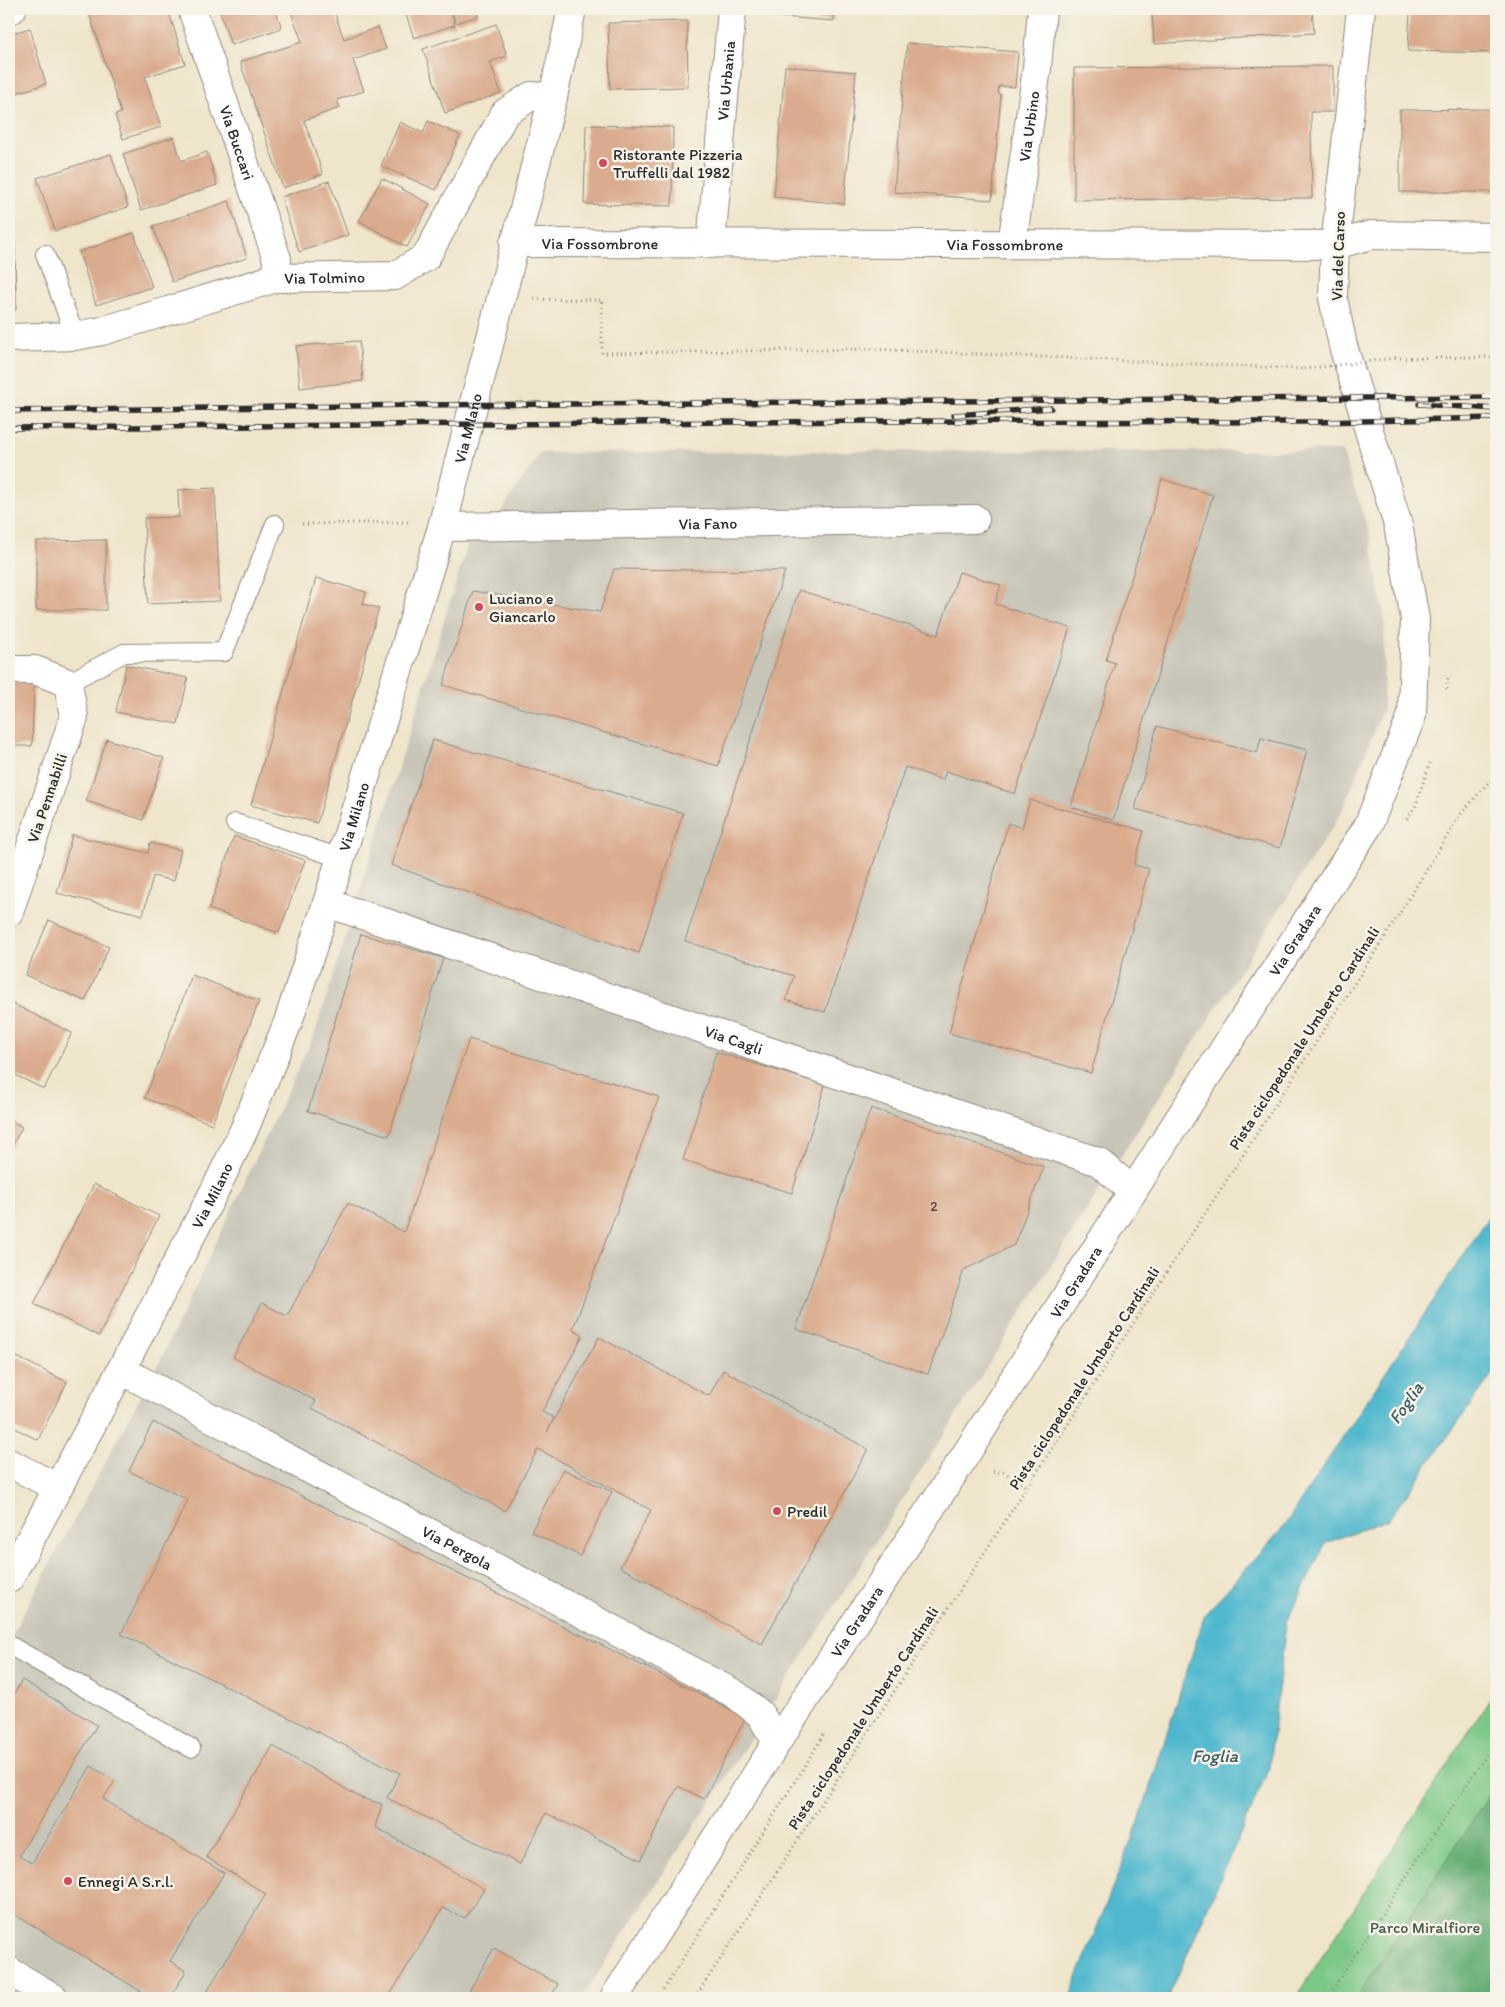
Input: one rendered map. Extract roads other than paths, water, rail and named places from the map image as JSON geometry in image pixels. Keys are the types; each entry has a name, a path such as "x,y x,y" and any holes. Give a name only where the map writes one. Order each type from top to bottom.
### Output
{"street":[{"name":"Via Buccari","path":"192,9 277,259 276,278"},
{"name":"Via Milano","path":"9,1579 122,1370 218,1186 244,1130 288,1022 327,902 442,527 553,97 572,9"},
{"name":"Via Urbania","path":"711,244 732,9"},
{"name":"Via Urbino","path":"1012,244 1036,68 1042,9"},
{"name":"Via del Carso","path":"1361,9 1335,245 1333,298 1343,346 1398,525"},
{"name":"Via Tolmino","path":"9,338 75,336 102,331 276,278 396,276 426,257 505,113 531,96 553,97"},
{"name":"Via Fossombrone","path":"514,243 1335,245 1371,235 1496,238"},
{"name":"Via Fano","path":"442,527 975,519"},
{"name":"Via Gradara","path":"614,1998 777,1742 961,1462 1133,1190 1368,826 1412,715 1414,619 1398,525"},
{"path":"9,670 35,670 68,683"},
{"name":"Via Pennabilli","path":"9,912 74,717 68,683"},
{"name":"Via Cagli","path":"327,902 1099,1162 1133,1190"},
{"name":"Via Pergola","path":"122,1370 735,1694 760,1714 777,1742"},
{"path":"9,1463 58,1488"},
{"path":"9,1972 54,1998"}],"lane":[{"path":"45,254 75,336"},
{"path":"68,683 124,653 224,652 275,524"},
{"path":"235,823 340,858"},
{"path":"9,1645 191,1748"}],"water":[{"name":"Foglia","path":"1496,1206 1496,1369 1389,1519 1326,1543 1286,1623 1269,1768 1168,1998 1069,1998 1139,1821 1205,1614 1282,1529"}],"railway":[{"path":"9,411 419,405 1496,397"},
{"path":"1419,404 1496,409"},
{"path":"954,415 1051,408"},
{"path":"9,428 869,421 1317,422 1496,418"}],"place":[{"name":"Ristorante Pizzeria Truffelli dal 1982","path":"603,163"},
{"name":"Luciano e Giancarlo","path":"479,607"},
{"name":"Predil","path":"777,1511"},
{"name":"Ennegi A S.r.l.","path":"68,1881"}],"park label":[{"name":"Parco Miralfiore","path":"1425,1927"}]}
